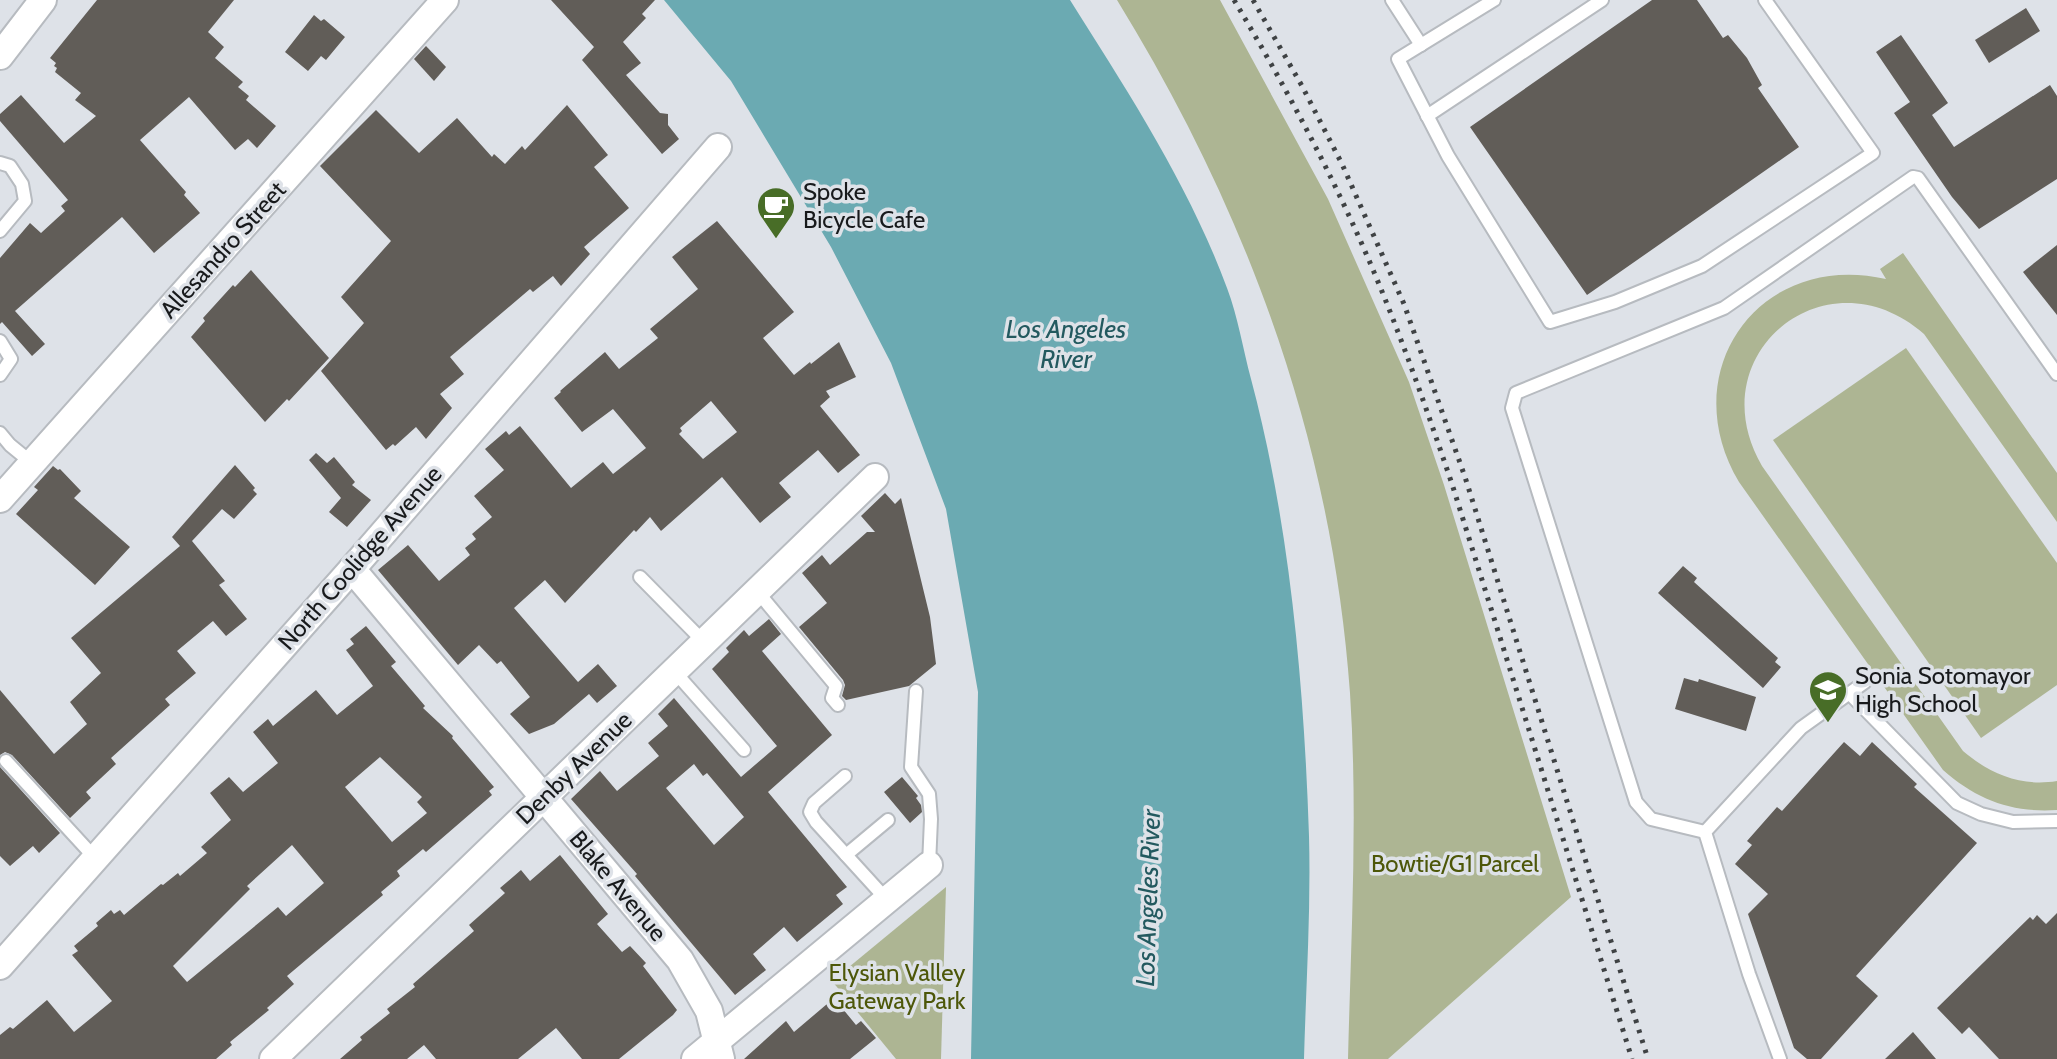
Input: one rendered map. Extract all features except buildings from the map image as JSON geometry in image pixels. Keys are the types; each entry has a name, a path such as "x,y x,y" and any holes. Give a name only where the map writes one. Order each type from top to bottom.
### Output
{"street":[{"path":"0,56 43,0"},
{"name":"Allesandro Street","path":"0,499 445,0"},
{"name":"North Coolidge Avenue","path":"0,966 352,569 718,147"},
{"name":"Denby Avenue","path":"273,1059 874,477"},
{"name":"Blake Avenue","path":"352,569 680,960 709,1011 719,1050"},
{"path":"695,1059 719,1050 929,865"}],"lane":[{"path":"1392,0 1421,45"},
{"path":"1494,0 1398,59 1448,156 1550,322 1615,302 1702,266 1873,153 1765,0"},
{"path":"1427,116 1602,0"},
{"path":"0,163 10,166 22,184 25,201 0,231"},
{"path":"1705,832 1651,819 1636,802 1512,408 1516,393 1724,308 1913,177 1918,178 2057,374"},
{"path":"0,341 10,359 0,375"},
{"path":"0,433 32,463"},
{"path":"640,577 704,642"},
{"path":"757,591 836,686 832,698 838,705"},
{"path":"674,671 744,750"},
{"path":"1705,832 1801,728 1865,682"},
{"path":"916,691 911,767 929,793 932,819 929,865"},
{"path":"1849,693 1957,803 1981,814 2013,822 2057,821"},
{"path":"6,761 95,858"},
{"path":"845,776 814,803 810,812 887,900"},
{"path":"846,855 888,820"},
{"path":"1705,832 1749,974 1780,1059"}],"green space":[{"name":"Bowtie/G1 Parcel","path":"1117,0 1220,0 1328,199 1409,382 1444,485 1571,897 1388,1059 1348,1059 1354,830 1350,693 1340,600 1324,509 1303,420 1276,332 1244,247 1206,163 1164,81"},
{"path":"1903,253 2057,473 2057,522 1924,334 1887,311 1849,303 1813,309 1782,326 1759,353 1746,386 1746,425 1762,466 1963,751 1984,766 2007,777 2031,782 2057,781 2057,810 2010,807 1982,797 1943,770 1739,482 1721,440 1716,399 1723,361 1741,328 1767,301 1801,283 1841,275 1886,279 1880,269"},
{"path":"1906,348 2057,563 2057,685 1981,738 1773,440"},
{"name":"Elysian Valley Gateway Park","path":"946,887 941,1059 896,1059 832,981"}],"water":[{"name":"Los Angeles River","path":"664,0 1070,0 1135,104 1195,212 1227,288 1276,491 1293,606 1307,779 1309,892 1304,1059 971,1059 978,692 946,509 891,363 831,247 731,81"}],"railway":[{"path":"1234,0 1298,113 1337,190 1373,269 1406,353 1452,484 1632,1059"},
{"path":"1253,0 1342,164 1404,304 1465,477 1648,1059"}],"place":[{"name":"Spoke Bicycle Cafe","path":"776,240"},
{"name":"Sonia Sotomayor High School","path":"1828,724"}]}
